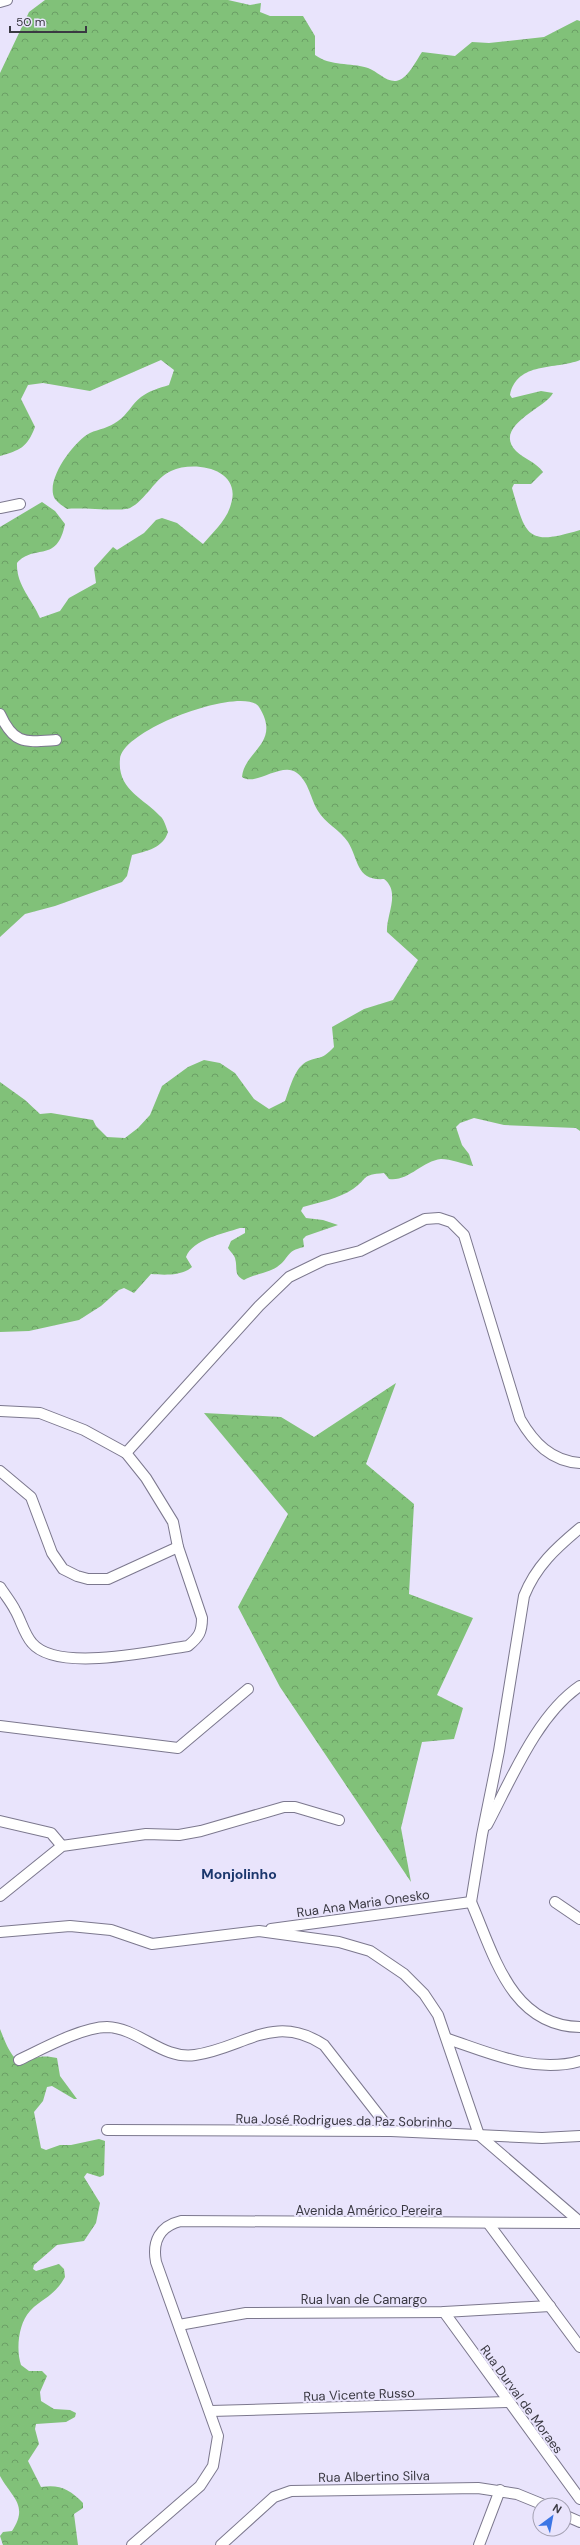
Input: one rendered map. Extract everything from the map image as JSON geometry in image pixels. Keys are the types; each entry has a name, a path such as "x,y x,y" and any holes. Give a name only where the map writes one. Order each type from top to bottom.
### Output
{"street":[{"path":"0,2 7,0"},
{"path":"0,508 20,504"},
{"path":"0,714 11,734 28,742 56,740"},
{"path":"126,1453 259,1306 289,1277 324,1260 360,1251 425,1219 439,1218 451,1222 464,1235 520,1419 536,1441 554,1457 580,1463"},
{"path":"0,1411 40,1414 84,1430 126,1453 146,1478 174,1522 178,1547 202,1618 199,1636 188,1646 84,1659 57,1657 44,1652 32,1643 15,1609 0,1587"},
{"path":"0,1471 31,1497 52,1553 63,1569 77,1576 88,1579 108,1579 178,1547"},
{"path":"580,1528 547,1557 532,1578 524,1596 499,1751 482,1835 471,1902 501,1972 522,2004 550,2023 563,2027 580,2027"},
{"path":"482,1835 534,1738 562,1702 580,1686"},
{"path":"0,1726 178,1748 248,1689"},
{"path":"0,1896 62,1846 146,1834 179,1835 202,1832 284,1807 295,1807 339,1820"},
{"path":"0,1821 51,1833 62,1846"},
{"name":"Rua Ana Maria Onesko","path":"258,1931 471,1902"},
{"path":"555,1902 580,1919"},
{"path":"0,1932 70,1926 111,1930 152,1944 258,1931 339,1942 370,1951 386,1960 424,1994 438,2015 448,2039 480,2135 580,2223"},
{"path":"19,2060 71,2036 107,2027 140,2036 166,2052 182,2056 208,2052 262,2033 278,2030 295,2031 312,2037 324,2045 391,2132"},
{"path":"448,2039 530,2064 556,2065 580,2061"},
{"name":"Rua José Rodrigues da Paz Sobrinho","path":"107,2130 391,2132 542,2138 580,2136"},
{"name":"Avenida Américo Pereira","path":"179,2325 156,2262 156,2242 161,2231 169,2224 181,2222 580,2223"},
{"path":"488,2223 580,2347"},
{"name":"Rua Ivan de Camargo","path":"179,2325 217,2317 258,2312 444,2312 550,2306"},
{"name":"Rua Durval de Moraes","path":"444,2312 580,2500"},
{"path":"132,2545 186,2500 200,2486 213,2466 218,2436 211,2411 179,2325"},
{"name":"Rua Vicente Russo","path":"211,2411 508,2402"},
{"name":"Rua Albertino Silva","path":"221,2545 274,2497 291,2490 461,2487 500,2490 532,2501"},
{"path":"479,2545 500,2490"}],"green space":[{"path":"45,0 228,0 250,5 261,3 260,12 270,16 303,16 315,36 315,55 321,59 334,63 368,68 392,81 400,80 404,77 422,52 455,56 472,42 489,43 544,37 577,20 580,21 580,360 539,368 521,377 514,384 510,395 512,398 541,391 553,393 548,399 515,426 511,434 510,442 516,451 543,472 531,484 514,484 512,488 521,517 526,527 531,533 539,537 562,535 580,530 580,1131 576,1128 504,1125 474,1118 460,1123 456,1127 462,1145 469,1154 473,1166 441,1159 428,1163 409,1175 396,1179 389,1179 384,1173 371,1175 353,1189 341,1195 303,1207 301,1211 306,1218 323,1220 338,1225 306,1236 303,1239 304,1247 291,1253 281,1264 273,1269 244,1280 238,1276 235,1258 228,1248 231,1241 245,1233 245,1228 240,1228 209,1238 195,1246 186,1257 192,1267 188,1270 173,1274 151,1274 134,1293 124,1288 119,1290 101,1306 79,1320 29,1331 0,1332 0,1082 25,1100 40,1114 51,1113 93,1120 96,1126 107,1137 125,1138 138,1128 150,1115 162,1086 188,1067 204,1060 220,1063 235,1073 254,1099 269,1109 285,1101 293,1079 303,1064 324,1056 334,1047 332,1027 364,1009 393,1000 418,960 387,932 387,925 392,904 392,890 389,884 384,879 368,877 363,873 348,842 318,811 307,786 301,777 291,770 284,770 254,779 242,777 244,768 264,738 266,729 265,719 259,707 249,702 232,701 185,713 162,723 141,735 126,747 120,759 120,770 127,786 154,810 165,823 168,832 162,842 154,848 132,855 127,876 122,882 55,906 25,914 0,937 0,527 42,502 55,511 65,524 57,544 51,549 31,554 24,557 17,563 19,578 40,618 60,611 69,598 96,583 94,568 113,547 117,550 144,533 156,520 162,518 177,523 203,544 219,526 229,510 233,492 230,483 223,475 214,470 203,467 192,467 181,468 165,474 141,500 130,508 118,510 67,509 55,499 53,491 57,472 62,462 83,437 115,423 124,416 144,395 169,385 174,370 161,360 90,391 43,383 28,385 21,399 35,427 26,444 18,450 0,456 0,73 29,12"},
{"path":"396,1383 366,1464 414,1504 409,1594 473,1618 437,1695 463,1708 454,1739 422,1742 401,1828 411,1882 280,1687 238,1607 288,1514 204,1413 281,1417 314,1437"},
{"path":"0,2029 9,2050 19,2062 24,2064 31,2059 39,2057 57,2058 60,2076 77,2099 74,2099 52,2086 47,2087 43,2101 34,2112 41,2148 46,2150 60,2145 71,2145 99,2139 105,2141 104,2175 100,2177 87,2173 84,2177 100,2203 96,2223 84,2241 57,2245 34,2265 33,2269 36,2271 59,2264 64,2269 65,2277 61,2284 52,2293 35,2306 26,2316 18,2345 21,2365 29,2371 42,2371 47,2376 40,2392 41,2401 54,2409 70,2410 76,2413 75,2417 66,2422 36,2424 35,2429 39,2444 28,2461 41,2487 59,2487 69,2491 83,2503 83,2508 74,2514 78,2545 3,2545 0,2536 3,2532 12,2531 17,2522 19,2508 14,2496 0,2476"}],"district":[{"name":"Monjolinho","path":"239,1874"}]}
